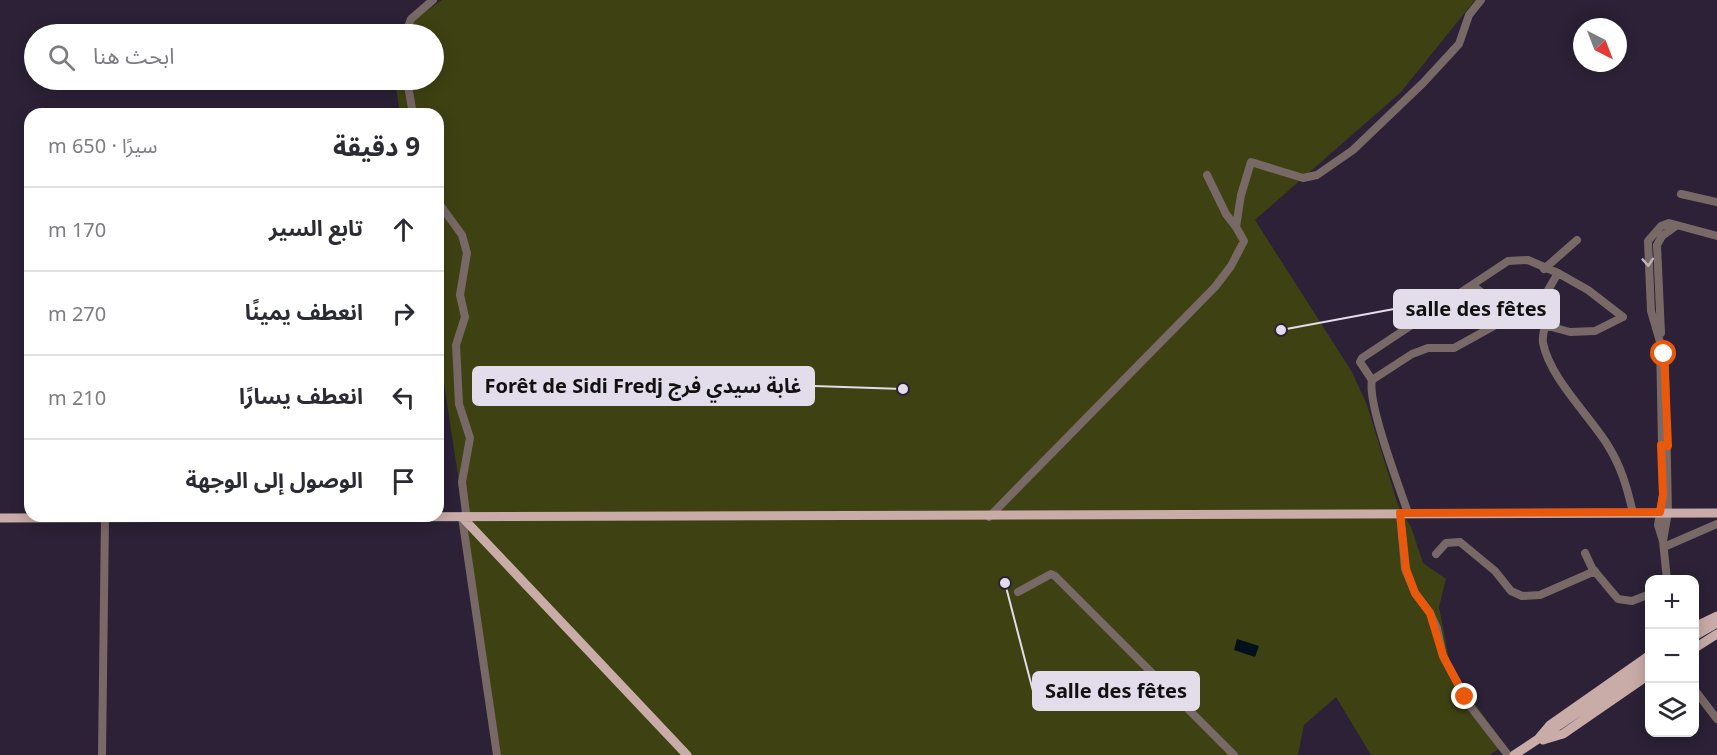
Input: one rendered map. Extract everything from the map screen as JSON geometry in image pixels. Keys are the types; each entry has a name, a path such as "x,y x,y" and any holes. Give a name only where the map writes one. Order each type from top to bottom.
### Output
{"main road":[{"path":"444,515 989,517 1717,513"},
{"path":"464,515 687,755"},
{"path":"0,518 24,518"},
{"path":"1699,636 1717,616"},
{"path":"1699,637 1717,623"},
{"path":"1699,639 1717,634"},
{"path":"1538,741 1550,725 1645,658"},
{"path":"1514,755 1645,667"},
{"path":"1538,741 1563,734 1645,677"}],"street":[{"path":"409,24 411,19 433,0"},
{"path":"1236,227 1241,195 1251,162 1303,178 1317,175 1353,150 1423,83 1459,44 1469,15 1481,0"},
{"path":"409,90 412,108"},
{"path":"989,517 1215,287 1231,267 1244,241 1226,214 1207,175"},
{"path":"1681,194 1717,202"},
{"path":"444,210 462,235 467,253 459,297 465,317 456,342 459,404 470,438 462,479 464,515 497,755"},
{"path":"1667,575 1657,248 1660,238 1676,226 1717,236"},
{"path":"1544,269 1577,240"},
{"path":"1372,380 1359,362 1362,358 1508,261 1528,260 1544,269 1558,273 1588,290 1623,317 1595,331 1570,332 1512,315 1472,285"},
{"path":"1530,321 1558,273"},
{"path":"1508,755 1470,706 1443,656 1437,628 1430,613 1415,593 1406,569 1404,513 1370,388 1372,380 1412,354 1428,348 1454,348 1512,315"},
{"path":"1545,325 1542,342 1557,374 1607,444 1626,480 1633,513"},
{"path":"102,755 105,522"},
{"path":"1664,544 1717,524"},
{"path":"1436,554 1446,543 1461,542 1495,571 1511,591 1526,597 1540,595 1594,571"},
{"path":"1585,553 1594,571 1612,594 1621,600 1632,601 1645,596"},
{"path":"1018,592 1050,574 1055,576 1234,755"},
{"path":"1699,694 1717,719"}],"green space":[{"path":"442,0 1475,0 1401,92 1255,220 1352,372 1367,405 1398,505 1411,527 1423,563 1446,579 1439,607 1450,664 1467,693 1505,745 1489,755 1371,755 1336,697 1304,725 1298,755 501,755 444,384 444,108 399,108 396,90 444,90 444,24 412,24 414,20"}],"water":[{"path":"1237,639 1259,646 1255,657 1234,650"}],"place":[{"name":"salle des fêtes","path":"1281,330"},
{"name":"Forêt de Sidi Fredj غابة سيدي فرج","path":"903,389"},
{"name":"Salle des fêtes","path":"1005,583"}],"route":[{"path":"1465,697 1443,656 1437,628 1430,613 1415,593 1406,569 1400,513 1660,512 1663,501 1661,445 1668,446 1664,354"}]}
